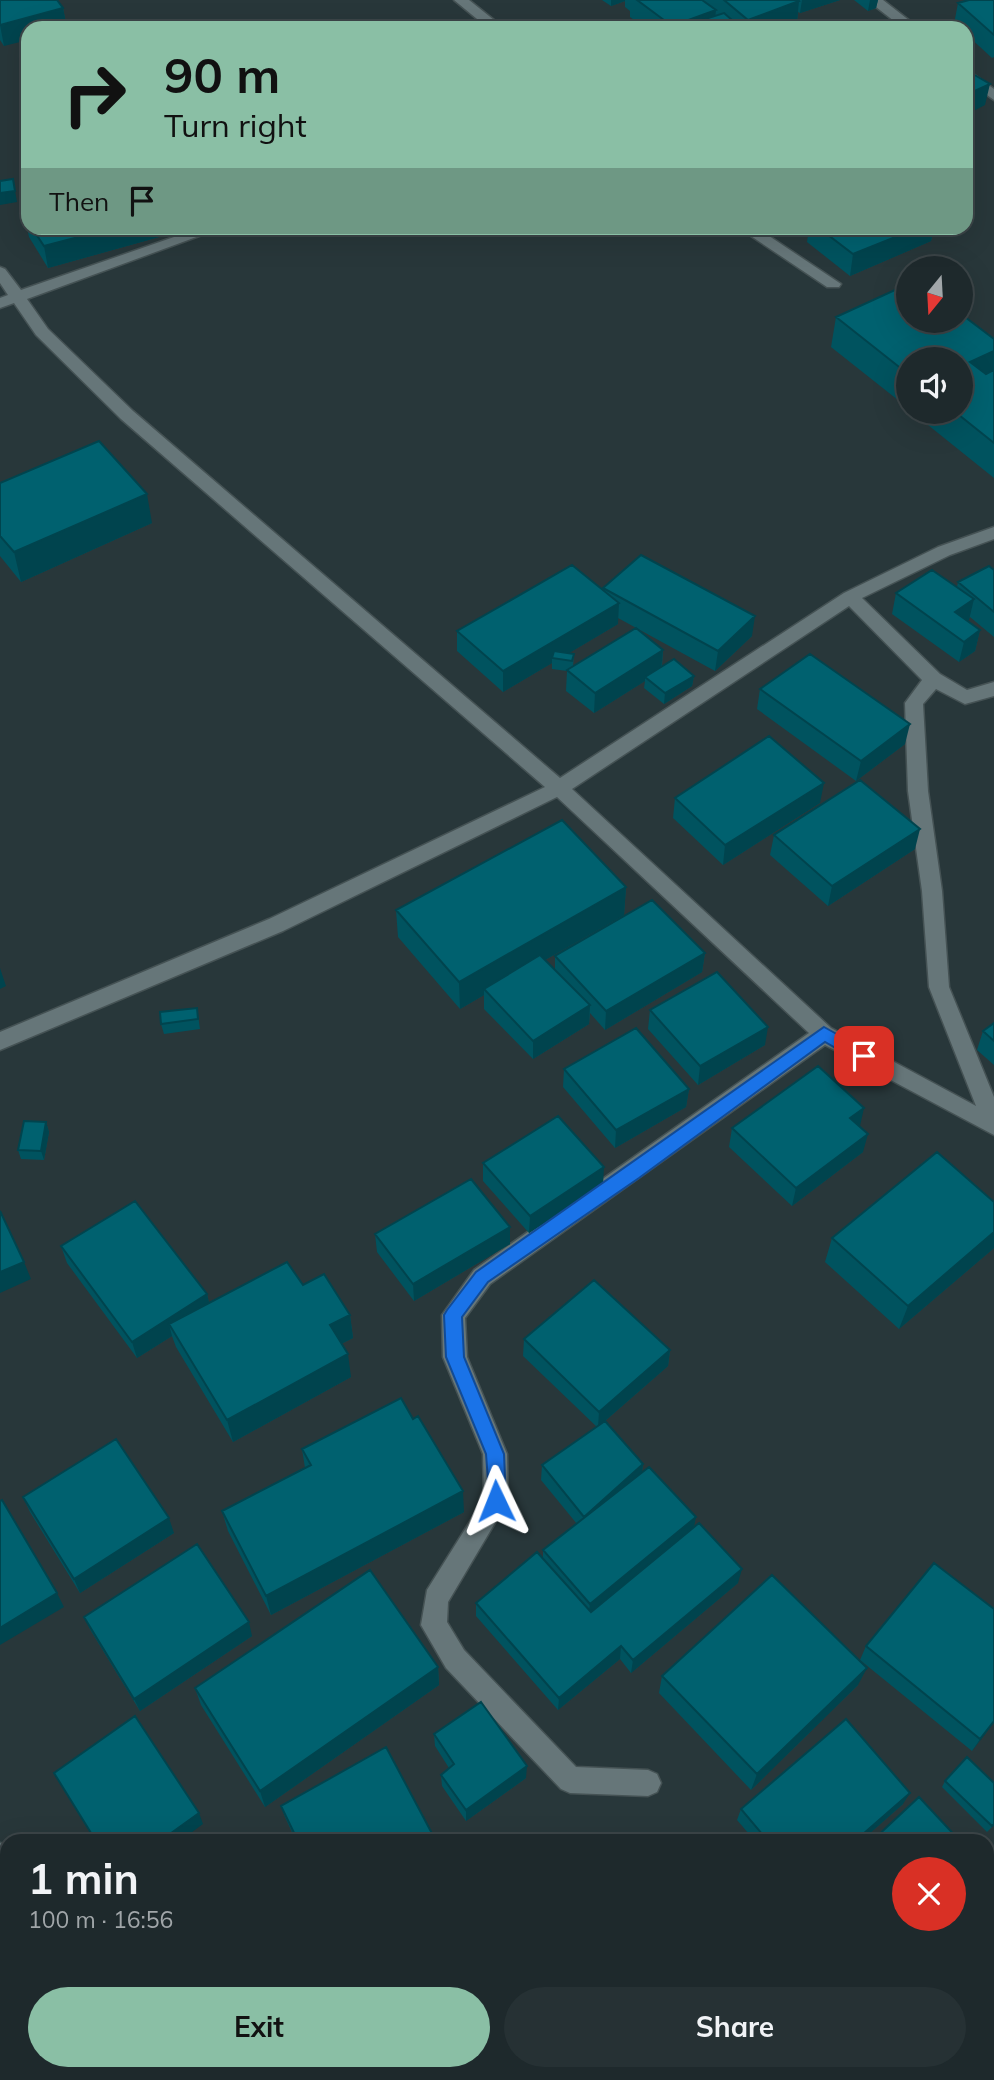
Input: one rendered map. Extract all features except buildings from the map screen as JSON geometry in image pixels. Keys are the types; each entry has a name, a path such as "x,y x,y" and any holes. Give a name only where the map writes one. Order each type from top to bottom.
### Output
{"street":[{"path":"461,0 488,21"},
{"path":"874,0 902,21"},
{"path":"973,79 994,96"},
{"path":"9,301 193,235"},
{"path":"758,235 833,284"},
{"path":"0,272 9,301 127,415 559,788 824,1034 994,1125"},
{"path":"0,1041 276,925 559,788 850,597 944,551 994,533"},
{"path":"850,597 933,679 965,697 994,689"},
{"path":"933,679 914,703 918,791 932,891 939,987 994,1125"},
{"path":"648,1783 570,1780 455,1659 434,1625 436,1599 496,1501 495,1454 455,1357 453,1315 482,1277 824,1034"}],"route":[{"path":"496,1501 495,1454 455,1357 453,1315 482,1277 824,1034 864,1056"}]}
